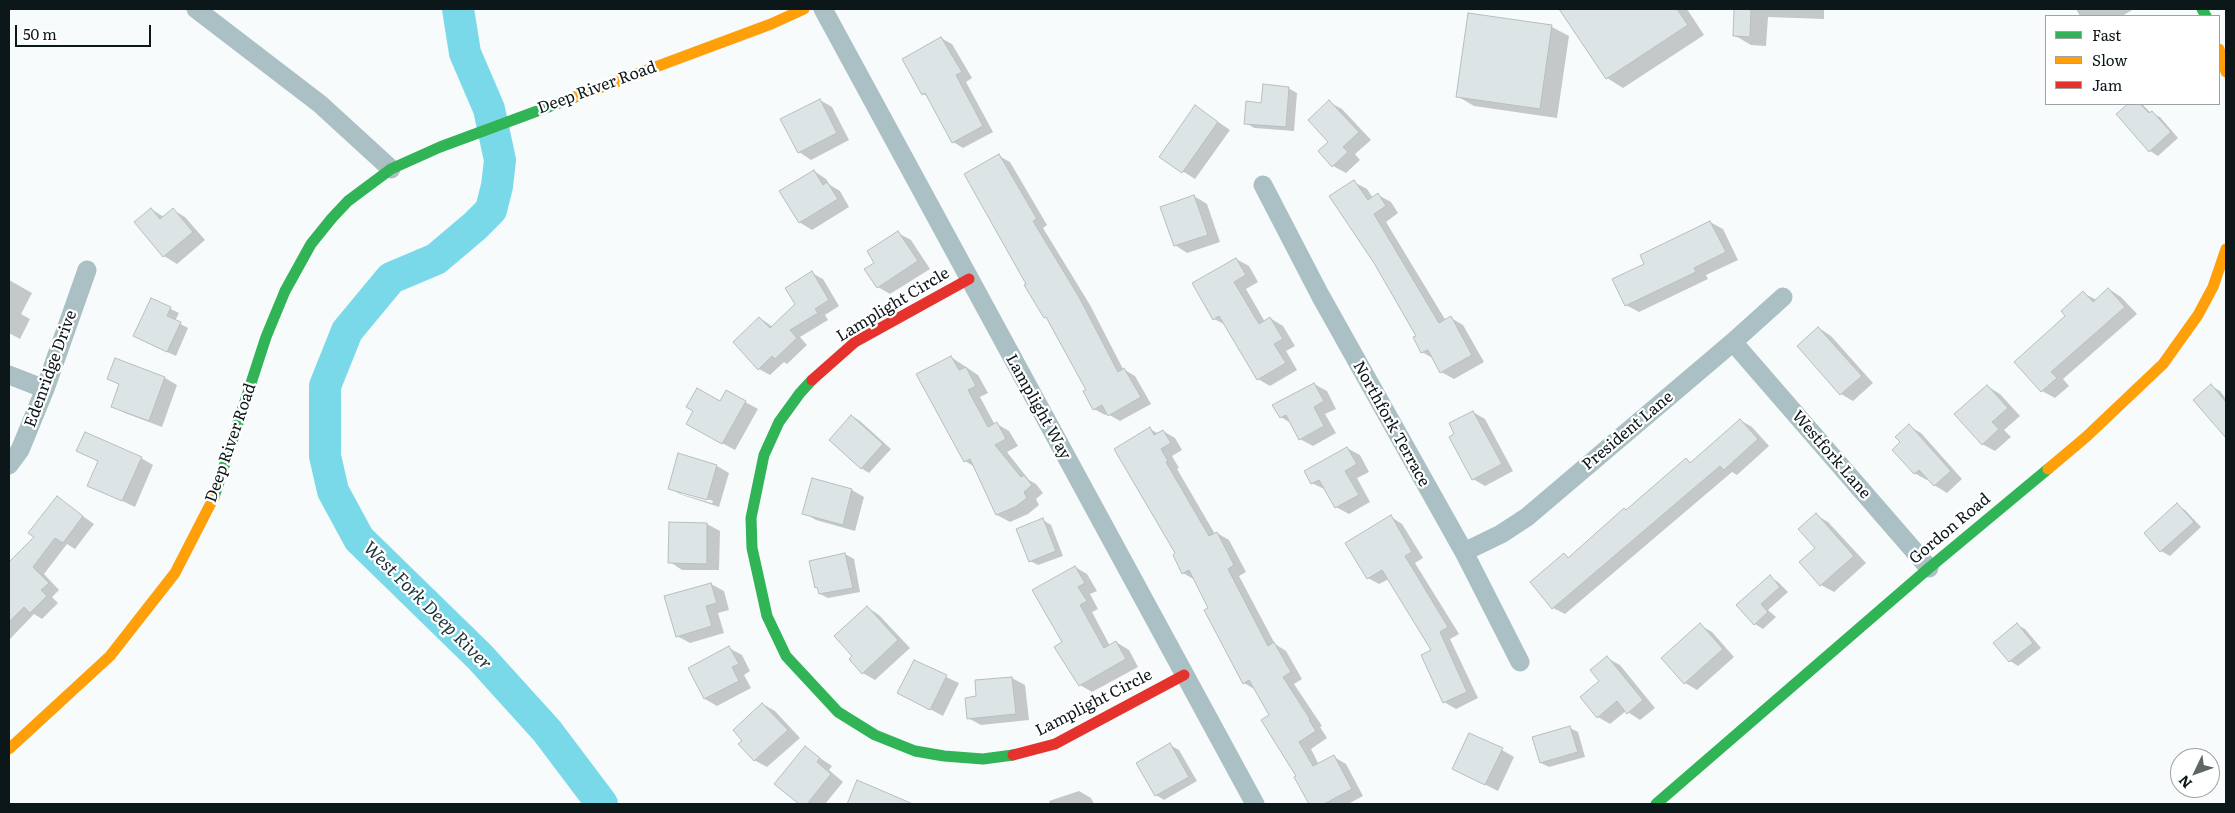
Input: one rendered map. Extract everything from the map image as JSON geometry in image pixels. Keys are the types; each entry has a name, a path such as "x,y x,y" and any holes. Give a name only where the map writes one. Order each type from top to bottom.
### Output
{"street":[{"path":"196,9 315,99 391,169"},
{"name":"Deep River Road","path":"9,749 110,656 175,573 214,497 266,337 296,270 312,244 348,201 391,169 440,147 771,24 804,9"},
{"name":"Lamplight Way","path":"823,9 968,279 1255,804"},
{"path":"2220,52 2226,72"},
{"name":"Northfork Terrace","path":"1263,185 1320,295 1464,552 1520,662"},
{"name":"Gordon Road","path":"1656,804 1929,568 2128,400 2163,364 2198,315 2213,287 2226,249"},
{"name":"Edenridge Drive","path":"9,465 20,450 46,389 86,270"},
{"name":"Lamplight Circle","path":"968,279 855,342 824,368 800,393 779,422 764,455 751,518 752,548 767,616 786,656 838,712 875,735 915,751 944,756 984,759 1024,754 1055,744 1184,674"},
{"name":"President Lane","path":"1464,552 1501,534 1527,517 1733,342 1783,297"},
{"name":"Westfork Lane","path":"1733,342 1929,568"},
{"path":"9,375 46,389"}],"building":[{"path":"1559,9 1677,9 1688,25 1606,79"},
{"path":"1734,9 1751,9 1750,37 1733,36"},
{"path":"1468,13 1552,25 1540,109 1456,97"},
{"path":"941,37 962,72 956,75 983,126 952,143 925,93 922,95 902,59"},
{"path":"1263,84 1289,87 1286,127 1244,124 1246,101 1261,103"},
{"path":"820,99 837,133 798,153 780,119"},
{"path":"1329,100 1359,132 1343,147 1348,152 1332,167 1318,151 1328,142 1308,120"},
{"path":"1195,105 1218,122 1182,173 1159,157"},
{"path":"2127,105 2141,105 2149,113 2152,111 2171,132 2149,152 2116,114"},
{"path":"999,154 1037,219 1033,221 1079,297 1118,372 1124,368 1141,397 1108,416 1102,405 1093,410 1083,391 1086,390 1046,317 1044,318 1024,285 1026,284 964,174"},
{"path":"814,170 823,185 827,182 838,199 799,223 779,191"},
{"path":"1354,180 1368,200 1378,193 1386,206 1374,214 1439,323 1451,316 1472,355 1440,373 1428,350 1421,353 1413,337 1416,336 1374,263 1329,196"},
{"path":"1194,195 1208,235 1174,246 1160,207"},
{"path":"151,208 160,219 173,208 193,232 163,257 134,222"},
{"path":"1710,221 1726,252 1694,268 1696,272 1625,306 1612,279 1644,264 1640,255"},
{"path":"898,231 918,261 877,288 864,269 874,263 867,251"},
{"path":"1236,258 1246,275 1234,282 1259,324 1270,317 1283,339 1274,344 1286,363 1257,380 1219,316 1213,320 1192,283"},
{"path":"812,271 829,300 815,309 818,313 790,330 797,338 775,359 772,356 758,370 733,342 759,317 770,328 795,304 785,288"},
{"path":"2108,288 2125,307 2051,372 2057,378 2041,392 2014,362 2065,316 2061,311 2083,291 2093,302"},
{"path":"151,298 171,307 167,316 181,322 167,352 133,336"},
{"path":"1818,327 1862,376 1840,395 1797,346"},
{"path":"951,356 959,370 966,367 976,386 968,390 988,427 997,422 1006,439 995,445 1021,477 1024,475 1032,485 1024,492 1027,498 1015,507 996,515 970,459 964,462 916,374"},
{"path":"115,358 165,377 149,421 111,407 119,384 107,379"},
{"path":"1314,383 1324,401 1314,407 1324,426 1299,440 1286,415 1280,418 1272,405"},
{"path":"2211,384 2226,402 2226,438 2193,400"},
{"path":"1987,385 2008,408 1992,422 1999,429 1982,445 1954,414"},
{"path":"697,388 720,401 726,390 746,401 722,444 686,424 693,411 686,407"},
{"path":"1473,411 1502,464 1472,480 1449,437 1454,434 1449,423"},
{"path":"851,415 883,444 861,469 829,440"},
{"path":"1740,419 1758,439 1724,470 1720,466 1552,609 1530,582 1564,553 1568,558 1624,508 1626,510 1686,458 1690,463"},
{"path":"1909,424 1951,471 1934,486 1919,470 1914,474 1892,450 1900,442 1895,437"},
{"path":"1150,427 1154,435 1163,430 1171,443 1161,449 1168,461 1166,462 1209,536 1217,532 1234,565 1228,569 1268,646 1274,642 1291,672 1283,677 1316,731 1299,742 1313,766 1334,755 1352,789 1324,804 1309,804 1294,777 1296,776 1261,720 1269,715 1249,680 1243,684 1204,610 1208,608 1189,570 1182,574 1173,555 1175,553 1114,449"},
{"path":"85,432 142,457 122,501 87,486 98,461 76,451"},
{"path":"1347,447 1357,464 1345,471 1359,495 1335,508 1319,480 1311,484 1304,471"},
{"path":"678,453 717,465 707,500 668,489"},
{"path":"812,478 852,489 843,525 802,514"},
{"path":"57,496 83,516 63,543 55,538 33,567 49,583 41,590 47,596 30,613 24,607 9,622 9,562 34,537 28,533"},
{"path":"2177,503 2194,522 2160,552 2144,533"},
{"path":"1816,513 1854,556 1820,586 1799,562 1815,548 1798,529"},
{"path":"1391,515 1412,552 1405,556 1448,627 1440,632 1467,692 1443,703 1421,655 1431,650 1382,570 1367,579 1345,543"},
{"path":"1043,518 1056,551 1029,562 1016,529"},
{"path":"669,522 707,523 707,564 668,563"},
{"path":"845,553 853,588 819,594 817,587 815,588 809,561"},
{"path":"1075,566 1085,583 1078,587 1087,601 1080,605 1104,648 1116,641 1126,659 1079,686 1054,647 1062,642 1032,590"},
{"path":"1770,575 1780,587 1761,604 1768,612 1754,625 1736,605"},
{"path":"711,583 717,603 706,606 712,626 676,637 664,596"},
{"path":"867,606 898,640 862,674 849,659 852,656 834,636"},
{"path":"1700,623 1723,649 1684,684 1661,658"},
{"path":"2017,623 2033,643 2009,662 1993,643"},
{"path":"729,646 739,664 732,667 739,681 704,699 688,668"},
{"path":"1607,656 1643,700 1627,714 1617,701 1597,718 1580,697 1599,681 1590,670"},
{"path":"914,660 947,675 930,710 897,693"},
{"path":"1012,677 1016,714 967,719 965,698 976,696 975,680"},
{"path":"762,703 788,730 754,761 738,744 742,741 733,730"},
{"path":"1570,726 1578,752 1540,763 1532,737"},
{"path":"1469,733 1503,748 1485,785 1452,769"},
{"path":"1170,743 1189,777 1155,796 1136,763"},
{"path":"805,746 820,758 817,762 831,774 807,804 799,804 774,784"},
{"path":"857,780 913,804 847,804"}],"waterway":[{"name":"West Fork Deep River","path":"458,9 465,53 489,109 500,160 497,186 491,210 436,259 391,278 347,331 325,386 325,456 333,491 359,539 480,657 547,731 602,804"}],"traffic: fast":[{"path":"2202,9 2205,15"},
{"path":"214,497 266,337 285,291 311,244 332,218 348,201 391,169 440,147 575,97"},
{"path":"812,380 779,422 764,455 751,518 752,548 767,616 786,656 838,712 875,735 915,751 944,756 983,759 1013,755"},
{"path":"1656,804 1929,568 2048,469"}],"traffic: slow":[{"path":"575,97 771,24 804,9"},
{"path":"2220,52 2226,72"},
{"path":"2048,469 2086,437 2163,364 2198,315 2213,287 2226,249"},
{"path":"9,749 110,656 175,573 214,497"}],"traffic: jam":[{"path":"812,380 855,342 969,279"},
{"path":"1013,755 1055,744 1184,675"}]}
